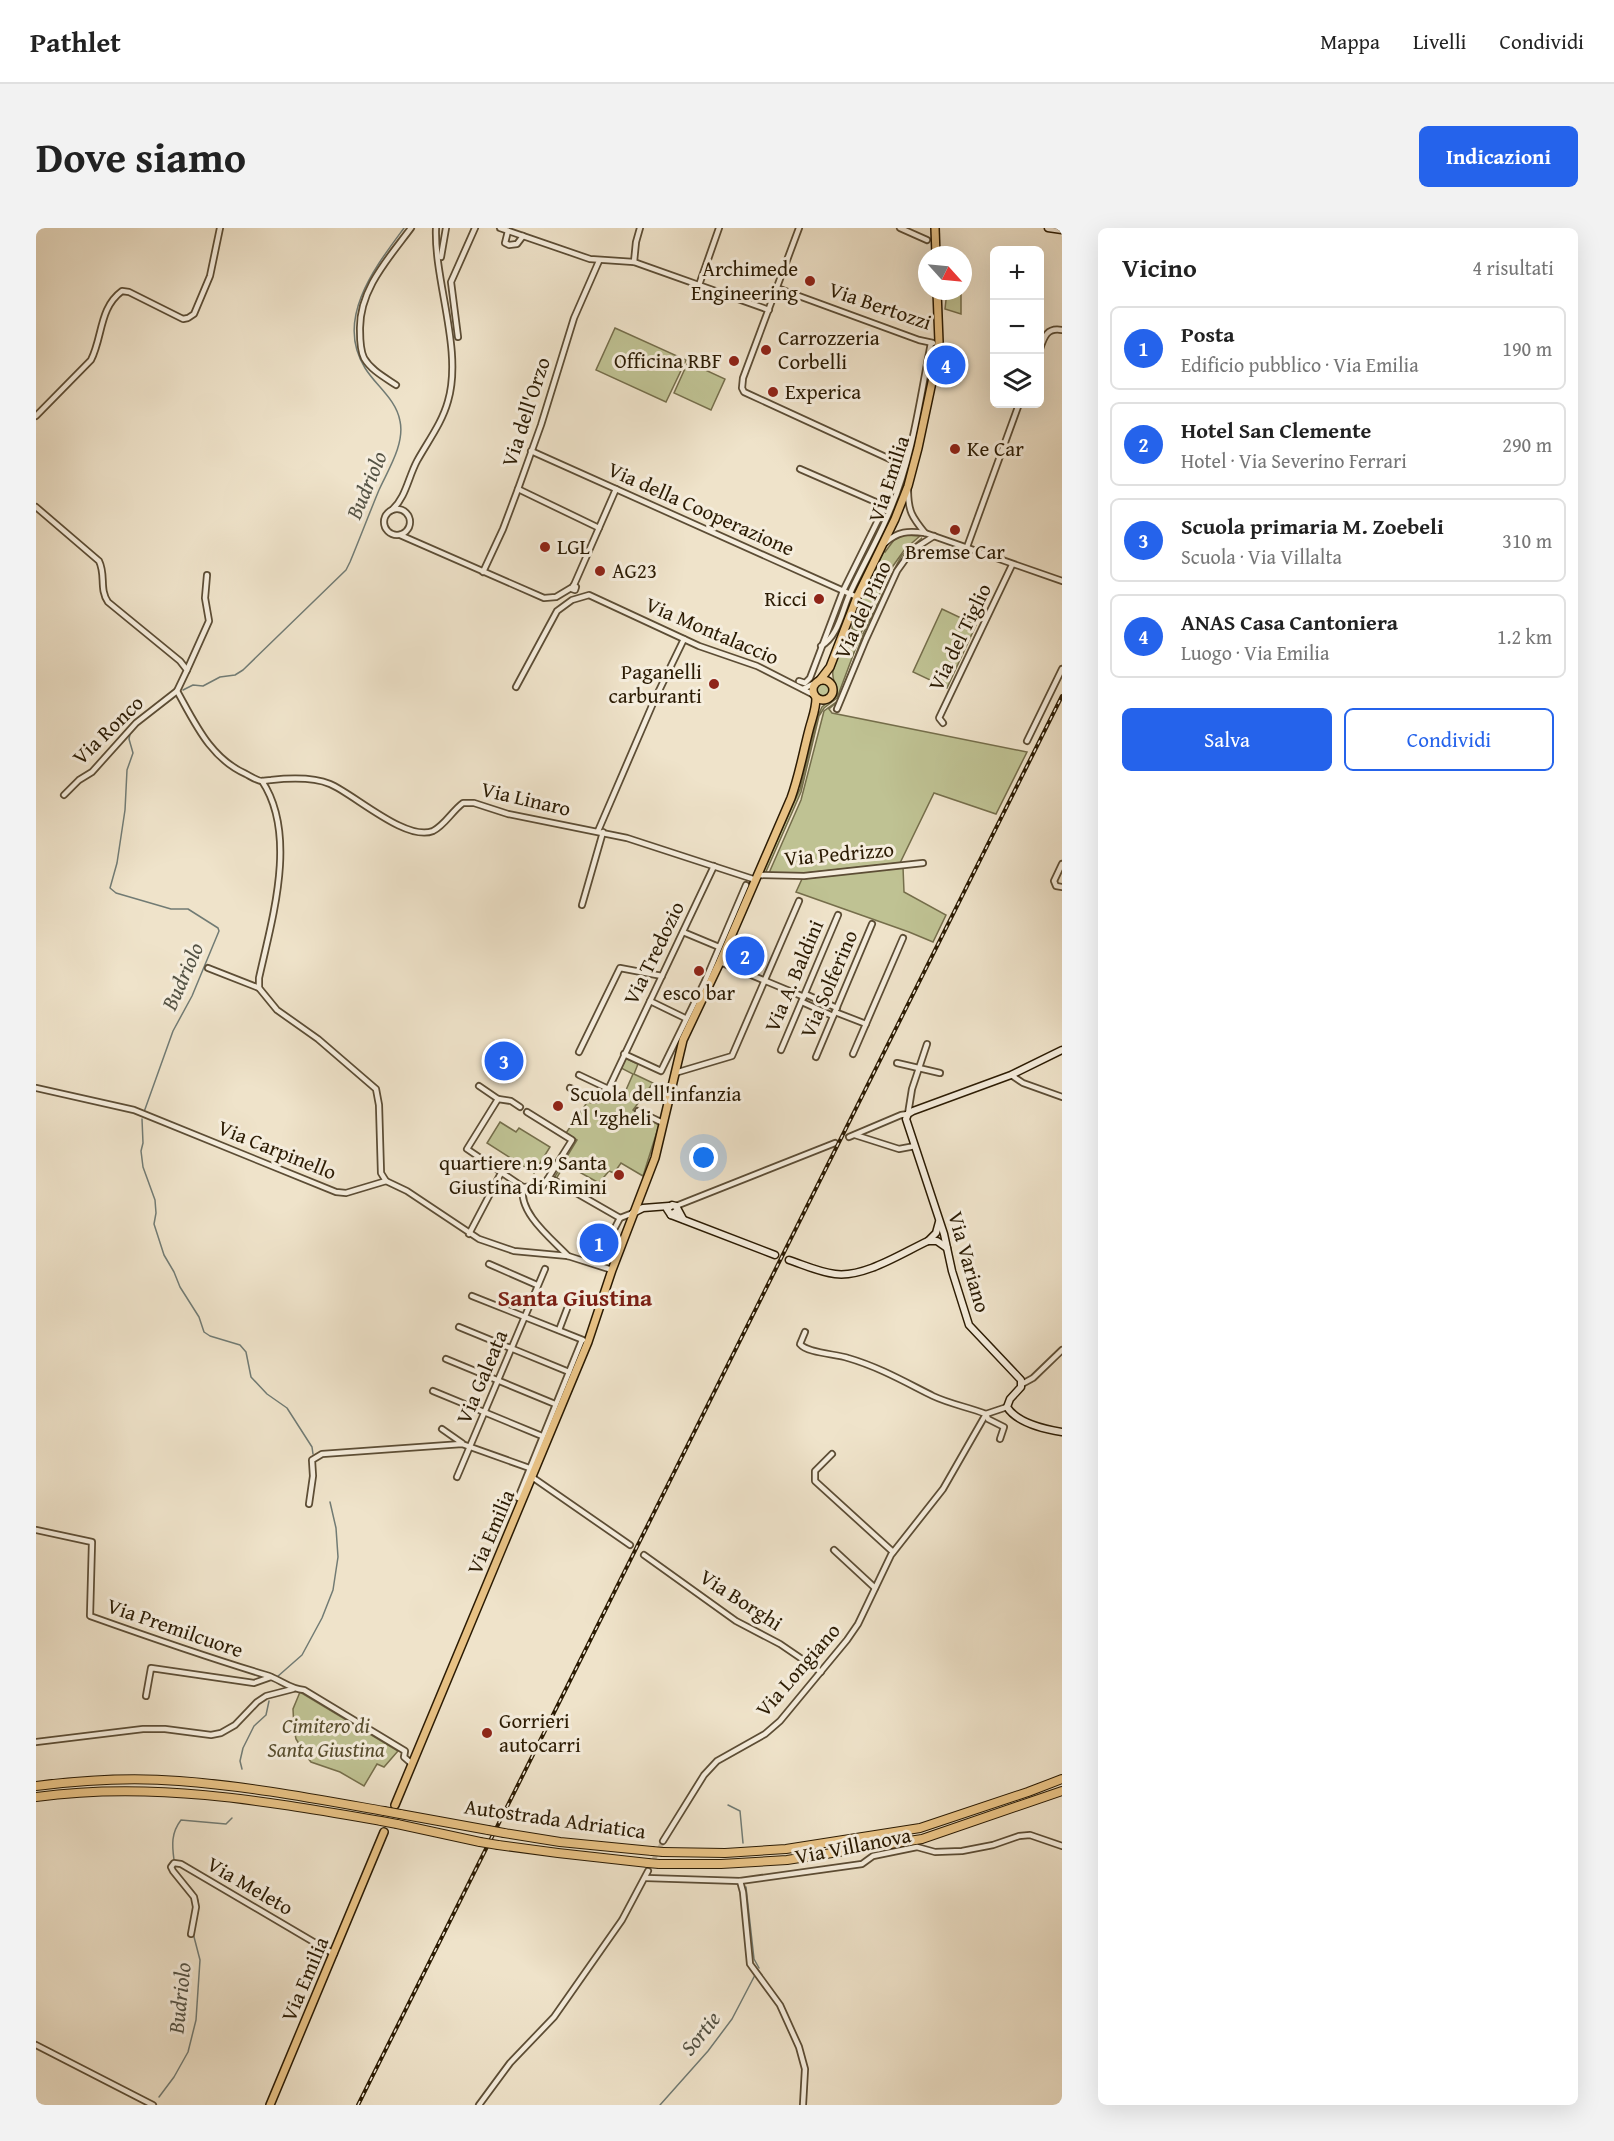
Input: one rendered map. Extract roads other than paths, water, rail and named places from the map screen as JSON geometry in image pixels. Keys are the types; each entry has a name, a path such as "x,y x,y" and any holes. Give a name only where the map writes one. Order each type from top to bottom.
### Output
{"highway":[{"name":"Autostrada Adriatica","path":"36,1786 76,1781 178,1780 257,1789 560,1842 663,1852 725,1853 786,1849 920,1828 1062,1779"},
{"name":"Autostrada Adriatica","path":"36,1797 68,1793 147,1790 266,1801 397,1824 480,1842 648,1867 659,1864 721,1864 787,1860 922,1839 1062,1791"}],"main road":[{"path":"935,228 936,246"},
{"name":"Via Emilia","path":"816,711 813,688 830,667 853,595 883,544 895,511 908,486 935,342 937,300"},
{"name":"Via Emilia","path":"395,1805 585,1341 603,1304 612,1270 655,1158 675,1073 675,1050 707,982 720,962 791,798 816,711 832,695 830,667"},
{"path":"818,681 827,680 832,685"},
{"path":"815,696 826,700"},
{"name":"Via Emilia","path":"270,2105 384,1832"}],"street":[{"path":"36,416 91,360 103,316 108,306 122,291 129,292 183,319 194,314 210,276 220,228"},
{"path":"396,385 371,367 363,357 360,321 368,291 383,265 411,228"},
{"path":"440,263 446,228 437,228 440,263 452,357 451,386 444,412 416,463 402,498 384,519 385,528 391,534 400,535 544,598 556,597 574,588 616,489"},
{"path":"458,338 451,282 475,228"},
{"path":"500,228 579,257 599,261 634,262 769,310"},
{"path":"634,262 634,249 640,228"},
{"path":"699,285 719,228"},
{"path":"799,228 743,378 742,388 744,392 905,466"},
{"path":"900,228 927,240"},
{"path":"1048,228 1062,230"},
{"path":"508,231 505,239 509,245 518,244 523,236"},
{"name":"Via dell'Orzo","path":"483,572 518,489 574,318 599,261"},
{"name":"Via Bertozzi","path":"777,288 919,340 935,342"},
{"path":"1044,339 1046,334 1053,329 1062,330"},
{"path":"967,548 1018,408"},
{"path":"821,646 831,640 839,619 853,595 860,572 873,545 895,511 905,466 922,413"},
{"name":"Via della Cooperazione","path":"531,451 853,595"},
{"path":"800,469 895,511"},
{"path":"908,486 908,505 912,517 925,533"},
{"path":"518,489 599,528"},
{"path":"402,498 402,511"},
{"path":"799,681 803,683 808,681 843,591 885,506"},
{"path":"36,507 99,561 103,568 102,589 108,602 163,645 187,670"},
{"path":"392,510 402,511 408,516 408,528 414,542"},
{"path":"400,535 408,528"},
{"path":"883,544 895,534 905,531 925,533 1012,565 1061,580"},
{"name":"Via del Pino","path":"837,709 897,571 912,550 934,536"},
{"path":"867,542 873,545"},
{"name":"Via del Tiglio","path":"943,723 939,718 1012,565"},
{"path":"854,569 860,572"},
{"path":"177,691 209,621 205,598 207,575"},
{"name":"Via Montalaccio","path":"574,588 684,639 757,666 815,696"},
{"path":"516,687 557,611 566,603 589,595"},
{"path":"833,617 839,619"},
{"path":"582,904 601,831 654,700 684,639"},
{"path":"1027,741 1062,669"},
{"path":"803,688 818,681"},
{"name":"Via Linaro","path":"177,691 201,737 213,750 232,767 262,781 302,779 333,785 368,809 417,831 431,832 443,823 457,807 468,803 524,817 601,831 756,878"},
{"name":"Via Ronco","path":"64,795 74,784 92,772 136,723 177,691"},
{"path":"259,988 274,911 280,851 274,806 262,781"},
{"name":"Via Pedrizzo","path":"756,878 804,876 923,863"},
{"path":"1062,864 1054,881 1056,886 1062,887"},
{"name":"Via Tredozio","path":"608,1089 714,866"},
{"name":"Via Emilia","path":"675,1050 685,1018 707,982 719,947 746,885"},
{"path":"675,1073 732,1056 799,901"},
{"name":"Via A. Baldini","path":"781,1050 838,915"},
{"name":"Via Solferino","path":"816,1057 872,924"},
{"path":"683,932 719,947"},
{"path":"853,1054 903,938"},
{"path":"720,962 866,1024"},
{"path":"208,968 259,988 277,1010 318,1039 375,1089 379,1105 381,1173 386,1181 407,1191 479,1239 514,1251 568,1256 612,1270"},
{"path":"579,1052 620,968 662,976"},
{"path":"803,998 835,1012"},
{"path":"650,1001 685,1018"},
{"path":"908,1114 911,1093 927,1044"},
{"path":"624,1054 660,1071 675,1050"},
{"path":"849,1137 1011,1075 1062,1050"},
{"path":"897,1063 940,1072"},
{"path":"579,1075 617,1093"},
{"path":"1011,1075 1023,1083 1062,1097"},
{"path":"479,1086 498,1099 511,1101 520,1107"},
{"name":"Via Carpinello","path":"36,1088 134,1110 336,1192 346,1193 386,1181"},
{"path":"570,1088 596,1101 602,1098 608,1089"},
{"path":"498,1099 467,1149 524,1187 543,1186 572,1140 527,1112"},
{"path":"638,1111 663,1123"},
{"name":"Via Variano","path":"908,1114 906,1119 944,1234 952,1271 969,1325 1003,1359 1022,1384"},
{"path":"855,1135 898,1149 915,1146"},
{"path":"600,1265 606,1245 620,1218 643,1208 672,1210 836,1143"},
{"path":"469,1233 501,1173"},
{"path":"547,1180 555,1180 620,1218"},
{"path":"524,1187 522,1198 531,1215 542,1232 568,1256"},
{"path":"672,1210 684,1221 775,1255"},
{"path":"936,1237 939,1218"},
{"path":"789,1260 822,1271 846,1274 867,1269 944,1234"},
{"path":"936,1237 948,1249"},
{"path":"489,1264 537,1285"},
{"name":"Via Galeata","path":"457,1477 545,1269"},
{"path":"472,1296 585,1341"},
{"path":"559,1330 567,1309"},
{"path":"459,1327 569,1372"},
{"path":"805,1332 800,1344 803,1348 857,1360 941,1399 986,1414 1007,1407"},
{"name":"Via Emilia","path":"518,1498 532,1471 542,1436 555,1404 585,1341"},
{"path":"1007,1407 1010,1399 1022,1384 1033,1378 1062,1350"},
{"path":"446,1359 555,1404"},
{"path":"433,1391 542,1436"},
{"path":"1007,1407 1012,1414 1021,1419 1062,1432"},
{"path":"986,1414 988,1419 1004,1427 1000,1439"},
{"name":"Via Longiano","path":"663,1841 704,1775 717,1761 765,1734 773,1727 821,1672 858,1624 893,1552 943,1490 986,1414"},
{"path":"442,1430 462,1444 532,1471 630,1545"},
{"path":"309,1504 313,1476 311,1466 316,1456 462,1444"},
{"path":"832,1454 815,1471 815,1481 893,1552"},
{"name":"Via Premilcuore","path":"36,1530 92,1542 90,1616 220,1662 272,1677 293,1689 304,1690 405,1751 416,1755"},
{"path":"834,1550 875,1588"},
{"name":"Via Borghi","path":"644,1554 742,1625 788,1649 821,1672"},
{"name":"Via Premilcuore","path":"146,1696 151,1668 254,1683 272,1677"},
{"path":"36,1742 142,1730 211,1735 221,1733 235,1725 256,1702 266,1696 293,1689"},
{"path":"405,1751 404,1757 412,1764"},
{"name":"Via Villanova","path":"646,1878 740,1881 862,1864 873,1856 917,1847 935,1852 962,1851 1030,1835 1062,1846"},
{"name":"Via Meleto","path":"191,1934 196,1907 194,1897 176,1876 171,1867 174,1863 181,1864 334,1953"},
{"path":"479,2105 510,2063 554,2017 622,1920 646,1878 648,1867"},
{"path":"740,1881 750,1964 780,2005 799,2047 805,2068 803,2105"},
{"path":"36,2045 153,2105"}],"waterway":[{"name":"Budriolo","path":"183,690 193,685 203,686 220,677 235,675 243,670 346,570 350,562 395,457 401,430 398,413 390,399 369,375 357,349 354,331 356,312 371,276 404,228"},
{"name":"Budriolo","path":"144,1112 173,1031 192,996 219,931 218,928 188,909 171,909 116,893 110,888 117,863 125,810 127,770 133,753 130,734 136,726 176,696"},
{"name":"Budriolo","path":"142,1119 141,1151 143,1167 155,1200 154,1224 164,1255 180,1287 199,1317 204,1332 240,1345 246,1352 251,1377 267,1394 287,1408 312,1447 313,1454"},
{"name":"Budriolo","path":"277,1677 302,1655 322,1618 333,1590 338,1557 336,1528 330,1502"},
{"name":"Budriolo","path":"242,1769 240,1761 243,1748 254,1726 266,1715 269,1701"},
{"name":"Sortie","path":"728,1805 740,1811 743,1843"},
{"name":"Budriolo","path":"174,1860 173,1839 181,1820 226,1824 232,1818"},
{"name":"Budriolo","path":"183,1880 198,1899 195,1923"},
{"name":"Sortie","path":"746,1887 754,1959 759,1968"},
{"name":"Budriolo","path":"159,2097 188,2052 196,2020 200,1960 193,1933"},
{"name":"Sortie","path":"660,2105 708,2051 732,2019 755,1975"}],"tunnel":[{"path":"648,1871 663,1841"}],"railway":[{"path":"358,2105 1062,696"}],"place":[{"name":"Archimede Engineering","path":"810,281"},
{"name":"Carrozzeria Corbelli","path":"766,350"},
{"name":"Officina RBF","path":"734,361"},
{"name":"ANAS Casa Cantoniera","path":"946,365"},
{"name":"Experica","path":"773,392"},
{"name":"Ke Car","path":"955,449"},
{"name":"Bremse Car","path":"955,530"},
{"name":"LGL","path":"545,547"},
{"name":"AG23","path":"600,571"},
{"name":"Ricci","path":"819,599"},
{"name":"Paganelli carburanti","path":"714,684"},
{"name":"Hotel San Clemente","path":"745,956"},
{"name":"esco bar","path":"699,971"},
{"name":"Scuola primaria M. Zoebeli","path":"504,1061"},
{"name":"Scuola dell'infanzia Al 'zgheli","path":"558,1106"},
{"name":"quartiere n.9 Santa Giustina di Rimini","path":"619,1175"},
{"name":"Posta","path":"599,1243"},
{"name":"Gorrieri autocarri","path":"487,1733"}],"district":[{"name":"Santa Giustina","path":"575,1298"}],"park label":[{"name":"Cimitero di Santa Giustina","path":"326,1738"}]}
